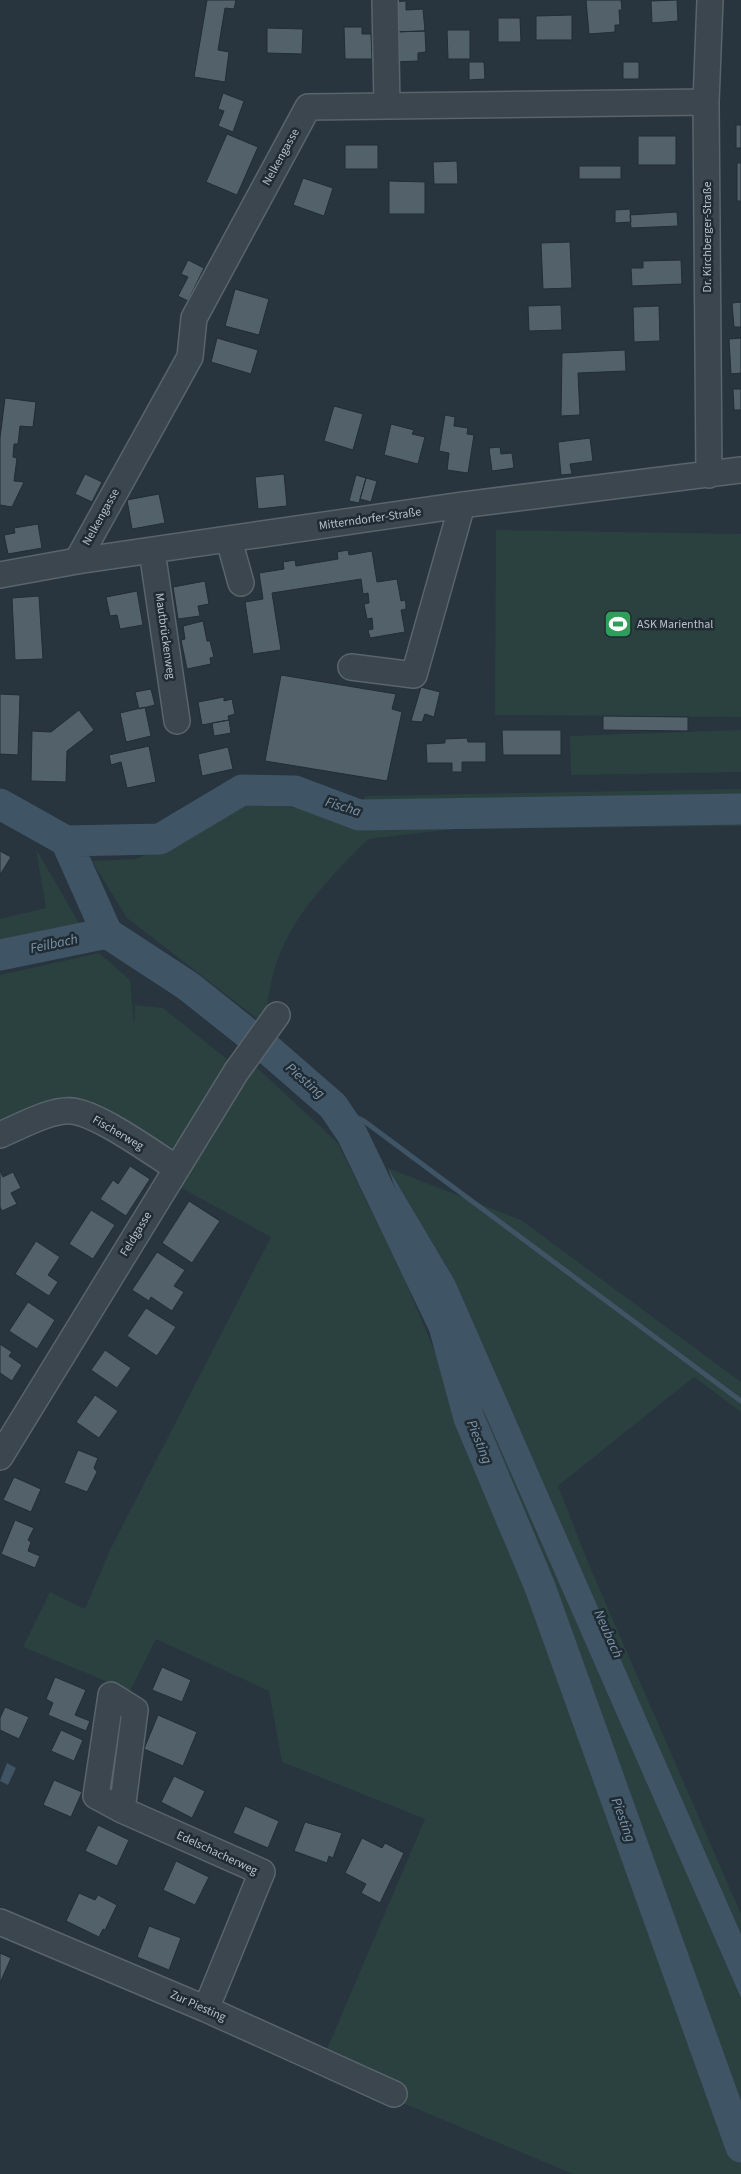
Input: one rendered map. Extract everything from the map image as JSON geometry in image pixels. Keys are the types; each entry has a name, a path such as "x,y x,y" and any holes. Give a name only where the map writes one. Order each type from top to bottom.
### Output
{"street":[{"path":"385,0 387,106"},
{"name":"Dr. Kirchberger-Straße","path":"709,475 706,102 710,0"},
{"name":"Nelkengasse","path":"77,561 190,357 194,318 308,107 706,102"},
{"name":"Mitterndorfer-Straße","path":"0,575 77,561 462,505 741,470"},
{"path":"351,667 414,675 462,505"},
{"path":"229,540 241,583"},
{"name":"Mautbrückenweg","path":"152,551 177,721"},
{"name":"Feldgasse","path":"0,1457 176,1168 244,1061 272,1022"},
{"name":"Fischerweg","path":"0,1135 51,1114 71,1111 93,1116 176,1168"},
{"name":"Edelschacherweg","path":"122,1810 262,1872 206,2009"},
{"name":"Zur Piesting","path":"0,1922 206,2009 394,2094"}],"green space":[{"name":"ASK Marienthal","path":"496,530 741,534 741,717 495,715"},
{"path":"741,730 741,772 571,775 570,736"},
{"path":"741,789 741,826 454,829 368,839 331,877 300,916 278,960 271,984 267,1012 259,1020 127,918 92,861 136,859 192,834 249,804 313,809 358,826 365,796"},
{"path":"36,849 83,930 0,948 0,919 46,908"},
{"path":"99,953 130,980 134,1025 135,1005 163,1008 248,1076 254,1065 338,1143 404,1278 452,1393 488,1421 741,1998 741,2174 573,2174 319,2068 425,1819 282,1762 269,1691 156,1639 130,1691 23,1647 50,1592 85,1609 110,1550 271,1237 178,1186 102,1111 0,1127 0,975"},
{"path":"388,1168 521,1220 741,1382 741,1412 694,1377 558,1486 590,1567 741,1914 741,1934 455,1281"}],"water":[{"name":"Neubach","path":"388,1168 455,1281 741,1934 741,1998 488,1421 444,1326"},
{"path":"7,1763 16,1768 8,1785 0,1781"}],"building":[{"path":"207,0 236,0 234,9 225,8 218,50 229,52 225,82 194,77"},
{"path":"586,0 621,0 622,10 619,10 620,25 615,25 615,32 589,34"},
{"path":"677,0 678,21 652,23 651,1"},
{"path":"406,1 406,10 423,9 425,31 392,32 391,2"},
{"path":"572,15 572,40 536,40 536,16"},
{"path":"498,18 520,18 521,42 498,42"},
{"path":"344,27 362,27 362,34 371,34 372,59 345,59"},
{"path":"267,28 303,29 302,54 267,53"},
{"path":"447,30 470,30 470,59 448,59"},
{"path":"425,31 426,52 418,53 418,61 394,62 392,32"},
{"path":"469,62 484,62 485,79 469,80"},
{"path":"623,62 639,62 639,79 623,79"},
{"path":"223,93 244,101 233,132 218,126 224,111 218,109"},
{"path":"736,125 741,125 741,148 736,148"},
{"path":"227,134 258,147 237,195 206,182"},
{"path":"638,136 676,136 676,165 638,165"},
{"path":"345,145 378,145 378,169 345,169"},
{"path":"457,161 458,184 434,184 433,162"},
{"path":"737,163 741,163 741,201 737,201"},
{"path":"579,166 621,166 621,179 579,179"},
{"path":"303,178 333,188 324,216 293,205"},
{"path":"389,181 425,182 425,214 389,214"},
{"path":"630,209 631,222 615,223 615,210"},
{"path":"677,212 678,226 631,228 630,215"},
{"path":"570,242 572,288 543,289 541,243"},
{"path":"188,260 204,268 188,301 178,296 188,277 181,274"},
{"path":"681,260 682,284 632,286 631,268 643,268 643,261"},
{"path":"235,289 269,299 259,335 225,326"},
{"path":"741,302 741,327 734,327 732,303"},
{"path":"561,305 562,330 529,331 528,306"},
{"path":"659,306 660,341 634,342 633,307"},
{"path":"217,338 258,350 251,374 211,362"},
{"path":"741,338 741,373 731,374 729,339"},
{"path":"625,350 626,371 578,373 580,415 561,416 562,353"},
{"path":"733,389 741,389 741,410 734,410"},
{"path":"5,398 36,402 33,427 20,426 18,444 14,444 13,457 17,458 14,481 24,482 12,507 0,505 0,438"},
{"path":"334,406 363,414 353,450 324,441"},
{"path":"445,415 455,417 454,426 468,428 467,434 474,435 468,473 447,470 449,453 439,451"},
{"path":"391,424 414,430 412,434 425,437 418,464 384,455"},
{"path":"590,438 593,461 570,464 572,474 561,475 558,442"},
{"path":"500,447 501,454 512,453 514,468 492,471 489,448"},
{"path":"85,474 102,482 92,502 75,494"},
{"path":"284,474 287,506 258,509 255,477"},
{"path":"356,475 366,478 359,503 349,501"},
{"path":"366,478 377,481 371,502 360,499"},
{"path":"159,494 165,523 132,529 127,500"},
{"path":"38,524 42,548 8,554 4,535 15,533 14,528"},
{"path":"348,550 349,555 372,551 377,582 397,579 401,601 405,600 406,604 406,609 401,610 405,632 370,638 368,630 373,629 372,618 367,619 364,604 369,603 368,593 363,594 361,579 272,593 281,650 253,654 245,602 263,599 259,573 284,569 283,562 295,560 296,566 338,559 337,552"},
{"path":"205,581 209,604 198,606 200,616 178,619 173,587"},
{"path":"137,591 143,625 120,629 117,615 110,616 106,597"},
{"path":"39,596 43,659 15,660 12,598"},
{"path":"203,621 207,641 210,641 214,657 210,658 211,664 187,669 181,640 185,639 183,626"},
{"path":"281,675 396,694 392,709 402,712 387,781 265,761"},
{"path":"421,687 440,692 434,717 425,714 422,722 411,721"},
{"path":"151,689 155,705 139,709 135,692"},
{"path":"0,694 20,695 18,755 0,754"},
{"path":"224,697 224,701 232,699 235,714 228,716 229,720 202,725 198,702"},
{"path":"145,707 151,736 126,742 120,713"},
{"path":"79,710 94,730 67,751 66,782 31,781 32,731 51,732"},
{"path":"603,716 688,717 688,731 603,730"},
{"path":"229,720 231,733 214,736 212,723"},
{"path":"502,730 561,730 561,755 503,755"},
{"path":"467,738 468,742 486,742 486,762 462,762 462,772 452,772 452,763 427,763 426,744 445,743 445,739"},
{"path":"149,746 156,782 127,788 121,762 111,765 109,755"},
{"path":"228,747 233,769 202,776 198,754"},
{"path":"0,851 11,857 0,875"},
{"path":"130,1166 150,1179 126,1216 100,1199 113,1180 118,1184"},
{"path":"0,1170 3,1177 13,1172 21,1188 11,1193 17,1204 2,1211 0,1207"},
{"path":"189,1201 220,1221 192,1263 162,1243"},
{"path":"91,1210 115,1225 93,1259 69,1244"},
{"path":"36,1241 60,1257 48,1275 58,1282 49,1296 15,1274"},
{"path":"157,1252 185,1270 174,1286 184,1292 172,1311 151,1297 149,1301 132,1290"},
{"path":"28,1302 55,1320 37,1349 9,1331"},
{"path":"146,1308 176,1327 157,1356 127,1336"},
{"path":"0,1344 12,1352 9,1356 22,1365 12,1381 0,1373"},
{"path":"105,1350 131,1368 117,1388 91,1370"},
{"path":"95,1395 118,1411 99,1438 76,1422"},
{"path":"78,1450 98,1458 94,1468 97,1472 87,1492 64,1483"},
{"path":"14,1477 41,1489 31,1512 3,1500"},
{"path":"15,1520 34,1528 28,1540 31,1542 28,1551 40,1556 35,1568 1,1554"},
{"path":"162,1667 191,1680 182,1702 152,1690"},
{"path":"55,1677 86,1690 75,1715 90,1721 86,1731 48,1715 53,1703 46,1699"},
{"path":"5,1707 29,1717 19,1739 0,1730 0,1718"},
{"path":"158,1715 197,1732 183,1766 144,1749"},
{"path":"61,1730 83,1740 74,1761 51,1751"},
{"path":"174,1776 205,1791 192,1818 161,1802"},
{"path":"54,1780 82,1792 71,1817 43,1805"},
{"path":"245,1806 279,1821 268,1848 233,1833"},
{"path":"305,1822 342,1833 333,1858 329,1856 327,1863 294,1851"},
{"path":"98,1825 129,1840 117,1866 85,1851"},
{"path":"362,1838 382,1848 385,1843 404,1853 380,1903 361,1893 366,1884 345,1873"},
{"path":"176,1861 209,1877 195,1905 163,1890"},
{"path":"79,1893 95,1900 98,1895 117,1905 105,1930 103,1929 99,1937 66,1921"},
{"path":"149,1926 181,1938 169,1970 137,1957"},
{"path":"0,1953 11,1958 0,1983"}],"waterway":[{"name":"Fischa","path":"0,804 66,841 160,839 242,790 295,791 359,815 741,809"},
{"name":"Piesting","path":"66,841 107,933 188,986 271,1052 333,1106 352,1134 444,1326 469,1418 540,1587 741,2147"},
{"name":"Feilbach","path":"0,955 107,933"},
{"path":"333,1106 364,1121 741,1401"}],"place":[{"name":"ASK Marienthal","path":"618,624"}]}
